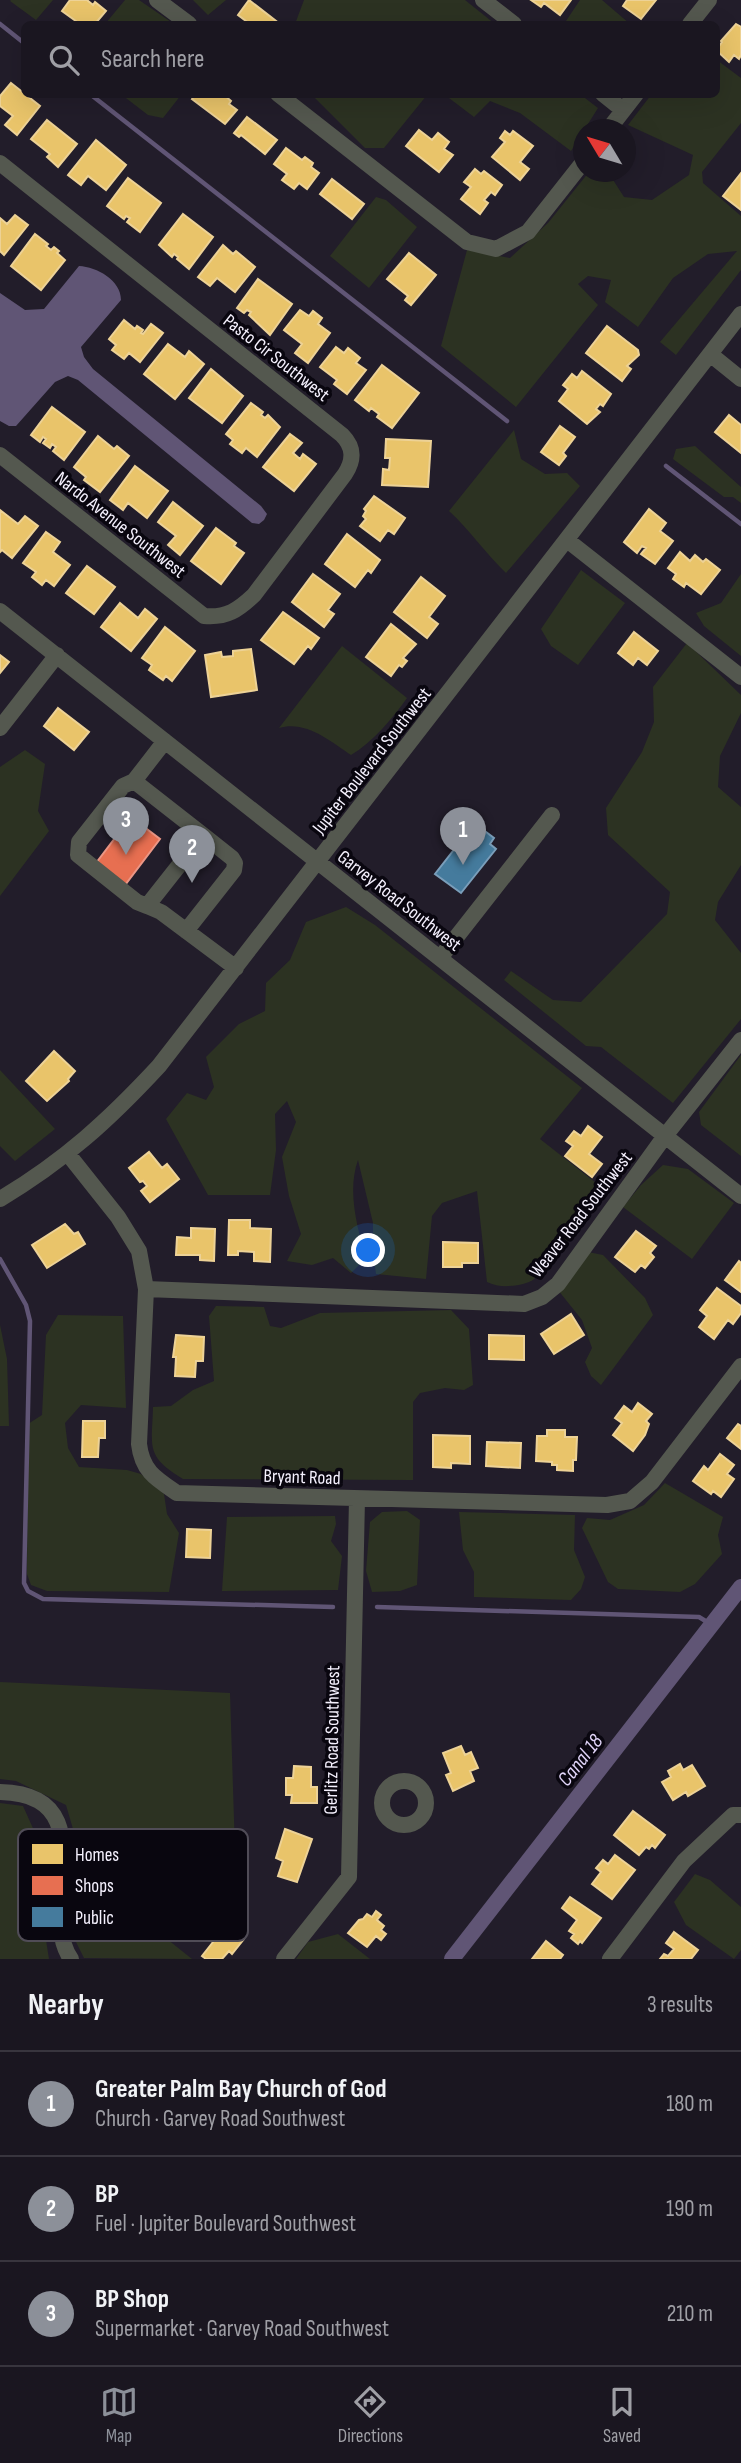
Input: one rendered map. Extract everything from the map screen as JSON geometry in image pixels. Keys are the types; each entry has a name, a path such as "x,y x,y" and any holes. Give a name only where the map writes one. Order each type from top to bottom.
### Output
{"street":[{"path":"157,0 184,21"},
{"path":"482,0 510,21"},
{"path":"692,21 709,0"},
{"path":"283,98 467,242 496,249 528,232 573,174"},
{"path":"608,98 623,110"},
{"path":"616,119 633,98"},
{"name":"Pasto Cir Southwest","path":"0,163 342,435 351,447 352,464 254,595 237,611 219,617"},
{"name":"Jupiter Boulevard Southwest","path":"0,1199 68,1154 117,1111 159,1066 741,314"},
{"path":"710,354 741,379"},
{"name":"Nardo Avenue Southwest","path":"0,455 204,616 219,617"},
{"path":"567,540 741,677"},
{"name":"Garvey Road Southwest","path":"0,611 741,1196"},
{"path":"0,728 57,655"},
{"path":"166,741 134,781 123,786 79,842 78,855 137,902 161,912 236,968"},
{"path":"134,781 235,863 234,870 186,931"},
{"path":"440,958 552,815"},
{"path":"147,906 203,835"},
{"name":"Weaver Road Southwest","path":"146,1289 524,1304 542,1297 558,1284 665,1136 741,1040"},
{"name":"Bryant Road","path":"68,1154 118,1217 139,1251 146,1289 139,1444 141,1460 156,1479 177,1493 607,1505 630,1501 652,1482 741,1366"},
{"name":"Gerlitz Road Southwest","path":"284,1959 349,1877 357,1499"},
{"path":"0,1792 15,1792 34,1798 50,1811 59,1829"},
{"path":"351,1808 383,1806"},
{"path":"610,1959 684,1861 737,1815"},
{"path":"62,1941 71,1959"}],"green space":[{"path":"11,0 53,0 36,20"},
{"path":"125,0 139,0 170,21 108,21"},
{"path":"193,0 226,0 208,15"},
{"path":"304,0 465,0 491,21 296,21"},
{"path":"580,0 602,0 626,21 566,21"},
{"path":"720,62 741,78 741,123 702,172 703,183 741,216 741,270 676,355 660,342 737,251 708,254 673,278 638,327 605,302 611,280 588,276 578,284 598,305 516,407 441,346 467,250 510,258 548,223 581,182 614,182 624,197 652,200 689,175 693,155 636,129 636,119 633,119 649,98 720,98"},
{"path":"126,98 179,98 163,118 148,115"},
{"path":"315,98 425,98 384,148 365,148"},
{"path":"449,98 585,98 598,108 591,119 573,119 571,151 520,113 490,101 474,117"},
{"path":"376,197 386,200 417,227 369,288 330,256"},
{"path":"514,430 521,459 545,474 567,473 580,486 506,573 449,511"},
{"path":"695,446 741,487 741,503 733,497 724,497 673,459 676,449"},
{"path":"581,570 625,603 578,665 551,646 541,629"},
{"path":"741,574 741,656 704,626 696,613 721,603"},
{"path":"687,643 741,695 741,713 720,756 718,787 741,807 741,865 718,902 715,920 741,953 741,1019 673,1103 601,1047 586,1046 504,980 511,971 553,1000 581,1002 667,914 670,892 608,835 606,808 642,752 654,722 653,687"},
{"path":"342,646 407,698 382,730 351,755 308,729 289,726 279,728"},
{"path":"25,750 45,764 38,811 49,831 0,896 0,767"},
{"path":"346,907 375,925 582,1088 540,1139 605,1190 557,1255 529,1282 507,1286 487,1282 477,1191 442,1203 432,1216 426,1279 376,1274 373,1223 358,1160 353,1196 366,1258 351,1273 333,1258 312,1265 287,1261 301,1234 289,1196 282,1157 296,1122 287,1101 275,1114 276,1150 270,1195 208,1195 166,1119 187,1093 206,1100 214,1087 206,1057 239,1024 265,1011 266,983 290,960 306,922"},
{"path":"741,1055 741,1156 701,1125 699,1112"},
{"path":"0,1070 55,1129 15,1161 0,1146"},
{"path":"663,1165 688,1169 734,1203 692,1259 623,1207 641,1185"},
{"path":"588,1252 603,1255 645,1298 653,1315 601,1385 591,1376 585,1362 592,1348 582,1320 558,1290"},
{"path":"216,1306 264,1307 270,1326 281,1328 320,1313 451,1310 469,1329 473,1385 464,1390 445,1388 420,1393 413,1402 413,1480 183,1479 162,1464 153,1450 153,1407 171,1406 193,1390 214,1381 209,1316"},
{"path":"58,1315 123,1316 126,1408 81,1405 65,1423 68,1448 79,1467 127,1470 141,1474 164,1494 167,1514 179,1533 169,1592 47,1591 31,1585 27,1574 28,1424 42,1415 46,1335"},
{"path":"0,1325 7,1359 9,1426 0,1426"},
{"path":"665,1483 723,1517 718,1535 722,1554 695,1584 680,1592 618,1589 608,1582 582,1528 587,1518 610,1520 644,1505"},
{"path":"407,1511 420,1520 417,1585 400,1591 372,1592 366,1571 370,1522 382,1512"},
{"path":"459,1512 575,1515 574,1550 585,1577 581,1589 571,1600 474,1597 474,1572 463,1550"},
{"path":"335,1516 336,1524 331,1541 342,1556 338,1590 222,1591 227,1517"},
{"path":"0,1682 230,1693 234,1829 73,1829 66,1805 16,1781 0,1779"},
{"path":"0,1803 23,1806 33,1829 18,1829 18,1941 46,1941 49,1959 0,1959"},
{"path":"695,1874 710,1880 741,1907 741,1950 734,1959 686,1925 674,1902"},
{"path":"338,1934 370,1959 296,1959 308,1942"},
{"path":"76,1941 170,1941 192,1959 84,1958"}],"shaded area":[{"path":"79,266 107,276 117,286 121,300 81,347 84,357 93,369 261,506 267,514 259,524 252,523 78,380 68,376 55,382 16,426 0,421 0,293 25,310 44,309"}],"building: Homes":[{"path":"70,0 87,0 93,5 95,2 106,11 98,21 76,21 62,11"},
{"path":"249,0 276,21 246,21 238,15"},
{"path":"531,0 571,0 560,15 544,3 541,7"},
{"path":"627,0 656,0 641,19 623,6"},
{"path":"736,24 741,27 739,59 734,55 729,62 720,54 721,41"},
{"path":"11,83 21,91 21,98 30,98 40,106 17,135 5,125 13,116 0,106 0,96"},
{"path":"228,98 231,101 229,104 237,110 225,124 192,99"},
{"path":"247,117 277,140 265,154 241,135 239,137 234,133"},
{"path":"47,120 77,144 58,167 47,157 50,154 31,139"},
{"path":"419,130 432,140 438,133 449,142 444,149 453,155 439,172 406,146"},
{"path":"505,131 510,135 513,131 533,146 520,162 529,169 520,180 492,157 505,142 500,138"},
{"path":"96,140 126,165 106,190 88,176 81,185 68,175"},
{"path":"286,148 302,160 305,157 313,163 311,167 319,173 307,189 299,183 294,189 282,180 287,174 274,164"},
{"path":"475,169 481,174 484,171 502,185 495,195 491,192 484,200 488,203 480,214 461,199 471,187 464,182"},
{"path":"741,173 741,210 723,196"},
{"path":"128,178 161,203 140,232 127,222 130,218 126,216 124,219 107,206"},
{"path":"332,179 364,204 352,219 320,194"},
{"path":"183,214 213,237 189,269 178,257 174,254 172,257 159,245"},
{"path":"15,215 28,225 4,255 0,251 0,218 7,224"},
{"path":"35,234 48,244 46,246 51,250 54,247 59,251 57,253 65,260 41,290 11,266"},
{"path":"223,245 233,254 236,251 255,267 235,292 217,278 210,286 198,277"},
{"path":"409,253 436,275 411,305 405,300 408,296 387,279"},
{"path":"258,279 292,304 270,335 249,315 251,312 247,310 244,313 237,308"},
{"path":"300,310 309,316 313,311 322,318 318,324 330,333 308,363 295,353 302,344 284,330"},
{"path":"124,320 135,329 137,326 143,330 143,334 151,324 163,333 140,362 129,353 124,359 112,350 116,345 109,339"},
{"path":"607,326 638,350 639,355 627,366 631,369 622,381 586,353"},
{"path":"168,344 185,357 189,351 204,364 175,399 144,374"},
{"path":"336,347 344,353 348,348 360,358 356,363 366,370 347,394 334,384 337,380 320,367"},
{"path":"382,365 419,393 392,428 377,417 379,414 371,408 369,411 355,400"},
{"path":"211,369 243,396 222,423 189,398"},
{"path":"582,371 611,394 603,406 600,404 596,409 600,412 587,424 559,401 568,389 563,385 572,374 577,378"},
{"path":"251,403 263,412 261,415 265,418 268,415 280,427 257,457 246,448 242,453 230,444 233,440 226,434"},
{"path":"52,407 85,432 64,460 53,451 56,447 52,444 50,448 43,443 46,439 43,437 40,442 31,435"},
{"path":"729,415 741,425 741,453 715,432"},
{"path":"560,426 575,437 563,453 566,456 559,465 541,452"},
{"path":"290,434 302,443 293,453 300,459 303,454 316,464 294,491 263,467"},
{"path":"98,436 114,449 117,446 129,456 100,492 84,480 86,477 74,467"},
{"path":"386,439 431,441 428,487 382,485 383,469 389,470 390,458 385,458"},
{"path":"135,466 168,491 147,518 128,503 123,510 110,500"},
{"path":"374,496 405,518 394,534 388,530 380,541 360,526 366,519 363,516 366,511 364,509"},
{"path":"173,502 203,526 180,555 168,545 176,536 158,522"},
{"path":"649,509 666,523 660,531 673,541 655,564 641,554 646,548 642,546 637,553 624,542"},
{"path":"0,510 18,524 25,516 38,526 12,558 2,550 0,552"},
{"path":"216,528 236,543 234,546 244,553 221,584 191,561"},
{"path":"46,532 60,542 53,552 70,565 54,586 46,580 42,585 32,577 36,572 23,563"},
{"path":"347,534 380,560 371,573 368,570 355,587 325,564"},
{"path":"680,552 690,561 695,555 703,562 706,559 720,570 701,594 686,583 684,587 673,579 676,574 668,568"},
{"path":"87,566 115,587 94,614 66,593"},
{"path":"313,574 340,594 328,610 334,614 324,627 292,602"},
{"path":"421,577 445,596 429,617 438,624 427,638 394,612"},
{"path":"120,603 138,618 145,609 157,619 131,651 101,627"},
{"path":"283,612 319,638 311,649 308,646 294,664 261,640"},
{"path":"391,624 416,644 403,658 407,661 402,667 399,665 391,676 366,657"},
{"path":"165,627 195,651 172,681 166,676 163,680 149,670 152,665 142,658"},
{"path":"634,632 658,651 647,665 638,658 633,665 618,653"},
{"path":"251,649 257,690 211,697 205,655 221,652 222,657 233,656 233,651"},
{"path":"0,655 9,662 0,673"},
{"path":"58,708 89,732 74,750 44,726"},
{"path":"54,1051 75,1071 69,1081 47,1101 26,1081"},
{"path":"588,1126 602,1137 589,1154 602,1164 592,1177 565,1156 573,1146 566,1141 574,1131 581,1136"},
{"path":"149,1152 162,1168 167,1164 179,1179 150,1202 141,1191 147,1186 143,1181 140,1182 129,1168"},
{"path":"229,1220 250,1220 250,1228 271,1229 270,1262 254,1261 254,1252 238,1251 238,1255 228,1255"},
{"path":"65,1224 74,1234 78,1232 85,1244 47,1268 32,1245"},
{"path":"191,1228 215,1229 214,1261 200,1260 200,1255 176,1255 177,1237 191,1238"},
{"path":"636,1231 656,1246 650,1253 654,1257 645,1268 641,1265 635,1272 615,1257"},
{"path":"443,1242 478,1243 478,1263 462,1263 462,1267 443,1267"},
{"path":"739,1261 741,1263 741,1292 725,1280"},
{"path":"717,1288 741,1306 741,1313 733,1324 728,1320 714,1339 699,1327 707,1316 700,1310"},
{"path":"571,1314 584,1335 554,1354 541,1334"},
{"path":"176,1335 204,1337 203,1361 196,1361 195,1377 175,1376 176,1357 173,1357"},
{"path":"489,1335 524,1336 524,1360 489,1359"},
{"path":"638,1403 652,1414 646,1421 649,1424 645,1435 633,1451 613,1435 622,1423 615,1418 624,1406 632,1412"},
{"path":"83,1421 105,1421 105,1438 99,1438 98,1457 82,1457"},
{"path":"738,1424 741,1426 741,1449 727,1438"},
{"path":"547,1430 565,1430 565,1437 577,1437 573,1471 557,1470 557,1465 552,1465 552,1462 536,1461 537,1436 547,1436"},
{"path":"433,1435 470,1436 470,1464 451,1463 451,1468 433,1467"},
{"path":"487,1442 521,1443 520,1468 486,1466"},
{"path":"720,1454 734,1465 727,1474 734,1479 721,1497 713,1491 711,1494 693,1481 704,1466 708,1470"},
{"path":"187,1529 211,1530 210,1558 186,1557"},
{"path":"461,1746 465,1755 471,1752 478,1768 470,1771 474,1781 453,1791 446,1775 451,1773 443,1753"},
{"path":"680,1764 683,1770 692,1765 705,1786 688,1796 686,1792 673,1800 662,1782 671,1777 668,1771"},
{"path":"294,1766 311,1767 311,1787 317,1787 317,1803 291,1803 292,1795 286,1795 286,1778 293,1778"},
{"path":"633,1811 665,1835 655,1848 652,1845 649,1849 646,1847 639,1855 614,1835"},
{"path":"285,1829 312,1839 297,1882 278,1876 283,1861 276,1858"},
{"path":"615,1855 635,1870 612,1899 592,1884 601,1872 596,1868 603,1860 608,1864"},
{"path":"570,1897 601,1918 582,1943 580,1941 578,1944 571,1938 574,1934 569,1931 577,1920 562,1908"},
{"path":"376,1911 381,1915 377,1920 384,1926 381,1930 386,1934 381,1940 376,1936 367,1947 348,1933 359,1920 367,1914 372,1917"},
{"path":"674,1932 698,1950 691,1959 660,1959 664,1954 668,1956 674,1949 666,1943"},
{"path":"242,1941 232,1954 229,1951 222,1959 206,1959 202,1956 213,1942"},
{"path":"546,1941 563,1955 560,1959 532,1959"}],"building: Shops":[{"path":"131,817 160,839 122,889 93,867"}],"building: Public":[{"path":"471,828 479,834 482,829 494,838 490,844 496,849 461,893 435,874"}],"waterway":[{"path":"0,24 21,41"},
{"path":"95,98 507,421"},
{"path":"666,466 741,524"},
{"path":"0,1259 26,1305 30,1321 24,1583 28,1591 43,1599 333,1607"},
{"name":"Canal 18","path":"452,1959 741,1587"},
{"path":"377,1607 699,1617 712,1625"}],"place":[{"name":"BP Shop","path":"126,855"},
{"name":"Greater Palm Bay Church of God","path":"463,865"},
{"name":"BP","path":"192,883"}]}
